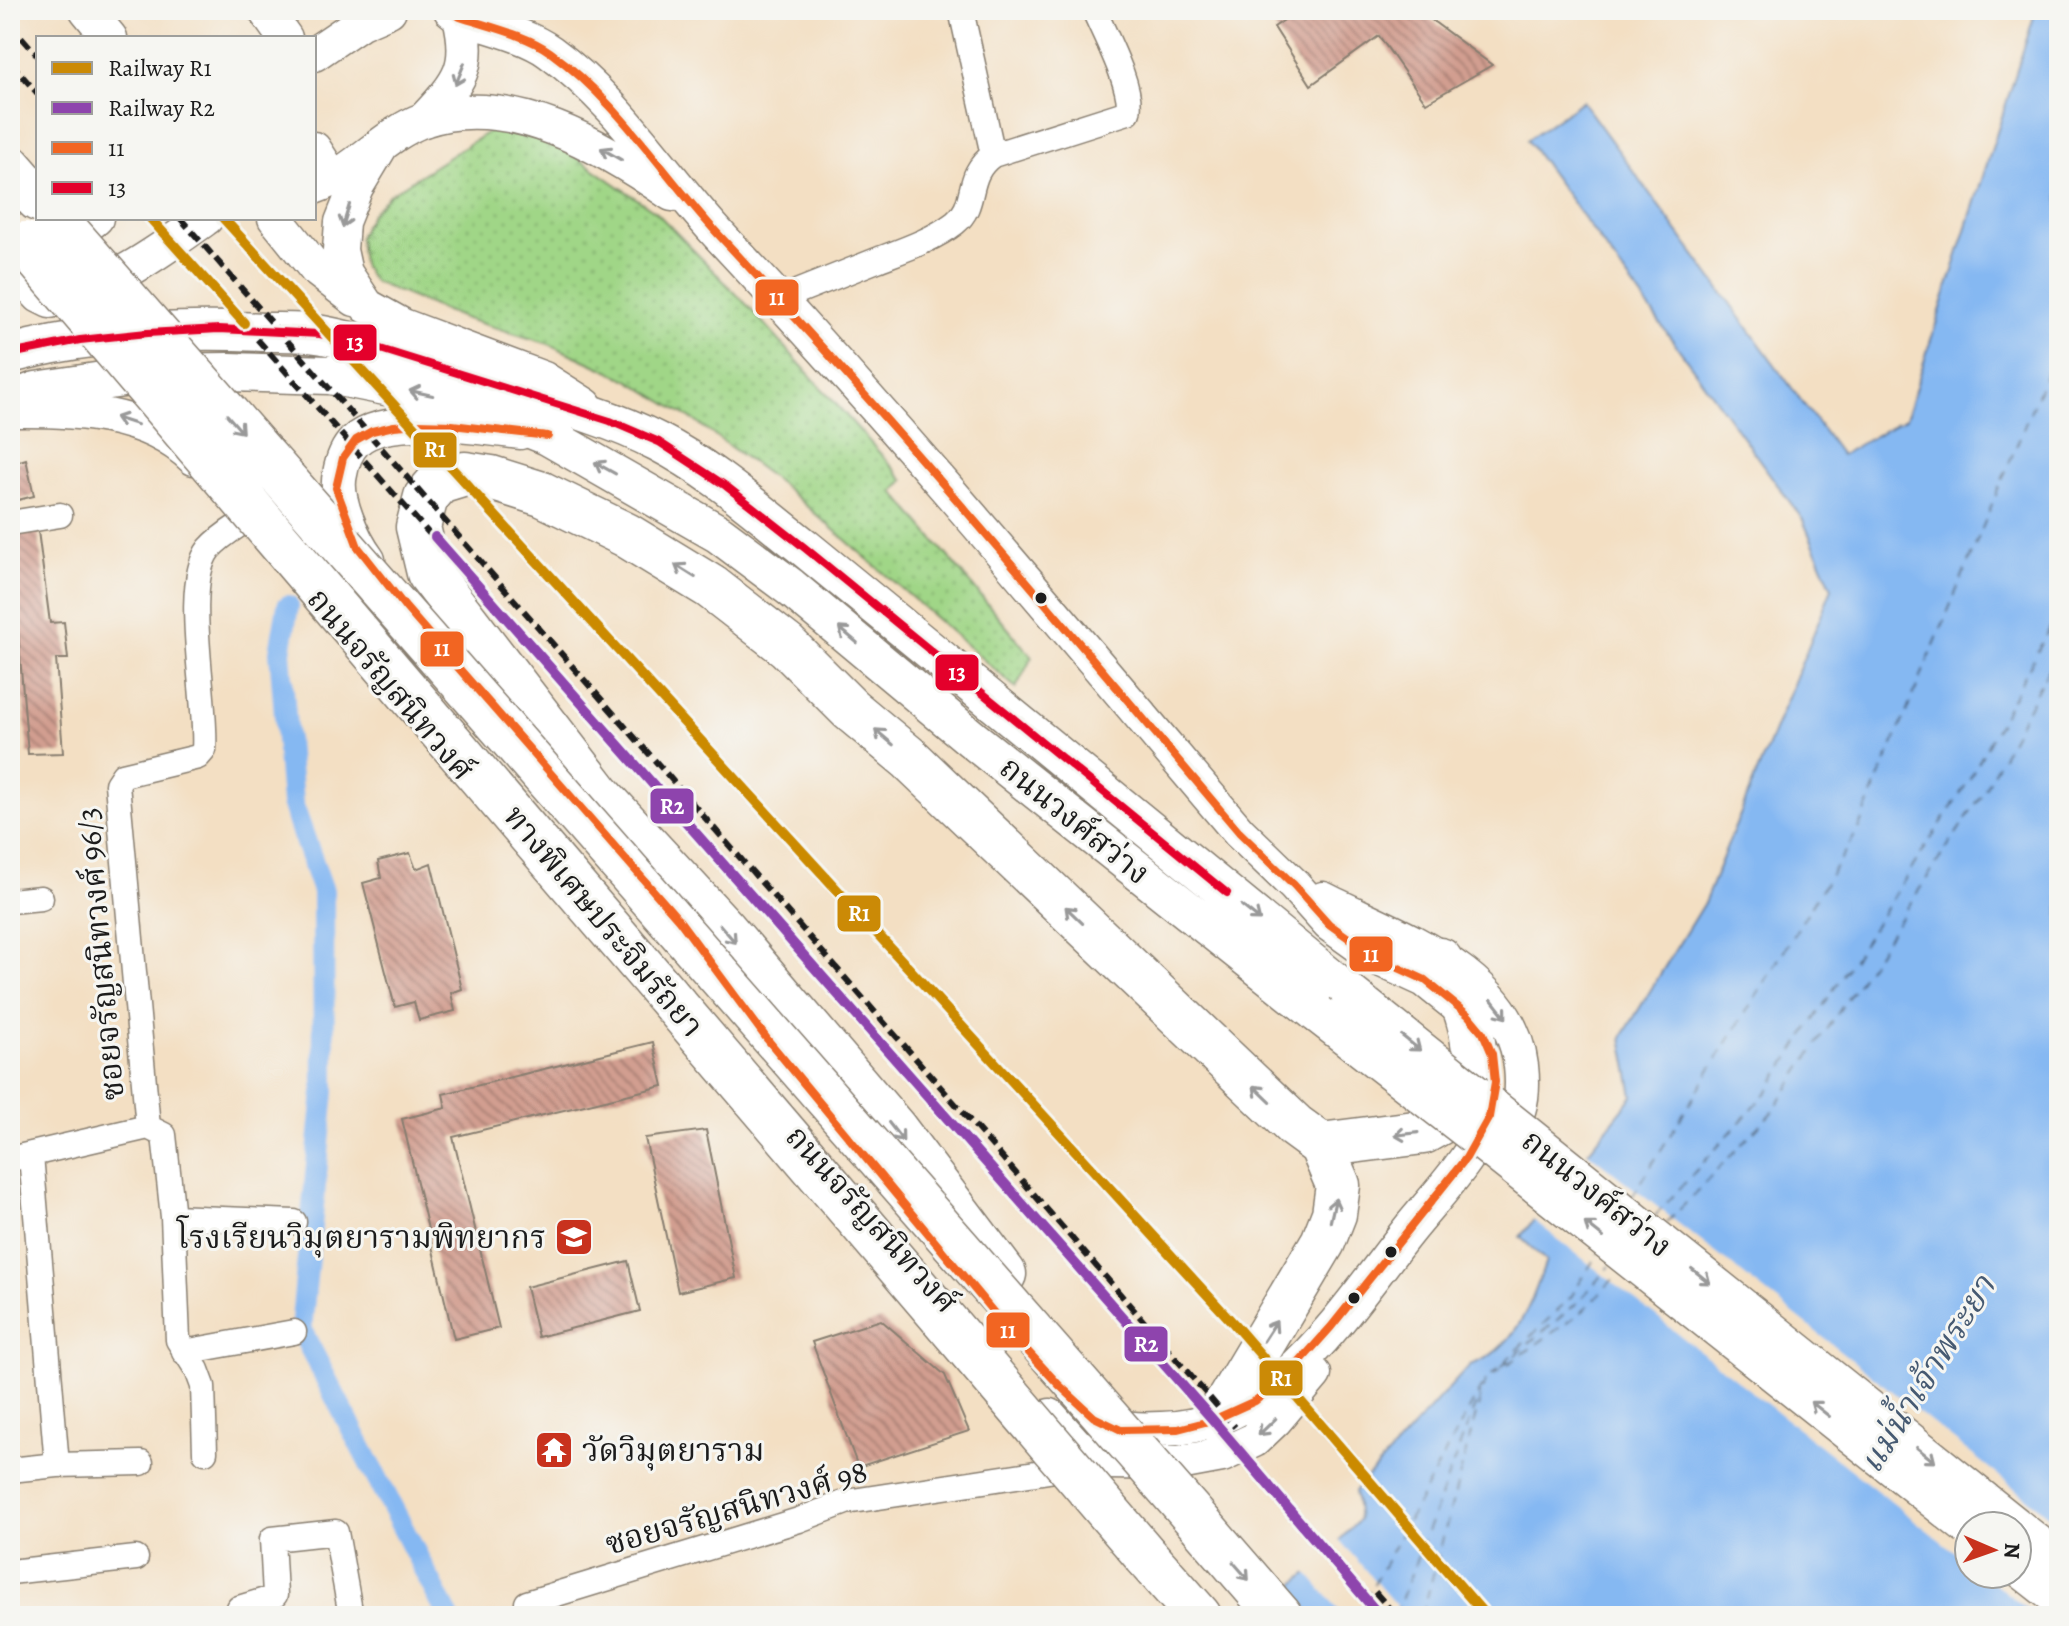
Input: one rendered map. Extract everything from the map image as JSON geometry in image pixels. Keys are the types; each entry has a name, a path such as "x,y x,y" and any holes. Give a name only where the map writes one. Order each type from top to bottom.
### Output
{"highway":[{"path":"10,167 36,197"},
{"name":"ทางพิเศษประจิมรัถยา","path":"20,250 1072,1378 1280,1616"},
{"name":"ทางพิเศษประจิมรัถยา","path":"20,250 1199,1616"},
{"path":"1072,1378 1038,1318 894,1128 725,930 599,794 429,573 418,527 426,497 439,482 465,474 491,478 542,494 626,535 711,587 787,646 850,709 910,759 1295,1126 1321,1145 1338,1185 1334,1214 1323,1242 1234,1392 1213,1420"},
{"path":"1321,1145 1423,1132 1467,1107 1474,1084 1475,1064 1468,1015 1458,988 1440,960"}],"main road":[{"path":"87,10 108,36"},
{"path":"265,10 284,36"},
{"path":"316,55 361,22 389,10"},
{"path":"424,120 456,85 463,72 466,39 455,13"},
{"name":"ถนนจรัญสนิทวงศ์","path":"455,13 548,50 610,106 699,213 924,462 1239,832 1329,924 1375,957 1425,980 1468,1015 1483,1033 1492,1054 1495,1082 1489,1117 1466,1158 1331,1327 1288,1375 1255,1401 1213,1420 1178,1429 1121,1430 1094,1417 1059,1385 1009,1331 767,1039 679,920 406,608 358,547 336,488 343,458 356,440 372,431 419,424 548,436"},
{"name":"ถนนจรัญสนิทวงศ์","path":"324,183 424,120 490,113 539,122 609,153 699,213"},
{"path":"367,306 345,273 340,250 342,222 356,187 380,147"},
{"path":"10,148 36,179"},
{"path":"316,156 324,183"},
{"path":"91,220 20,250 40,296 50,301 85,292 153,258 203,220"},
{"path":"277,220 316,269 346,294 403,326 544,379 610,421"},
{"path":"10,354 80,340 147,333 219,329 320,334 374,347 610,421"},
{"name":"ถนนจรัญสนิทวงศ์","path":"10,401 36,391 156,373 229,372 330,375 426,394 481,409 548,436 719,534 790,587 972,739"},
{"name":"ถนนจรัญสนิทวงศ์","path":"10,410 87,412 123,419 181,446 212,476 342,626 631,966 726,1055 855,1204 1076,1445 1109,1462 1179,1463 1222,1455 1254,1440 1275,1420 1448,1211 1507,1135 1520,1111 1520,1054 1508,1021 1480,987 1440,960 1294,885"},
{"name":"ถนนวงศ์สว่าง","path":"610,421 659,442 726,486 1350,994 1995,1510"},
{"path":"342,626 341,601 348,584 359,580 371,584 406,608"},
{"name":"ถนนวงศ์สว่าง","path":"972,739 1953,1514"},
{"name":"ถนนวงศ์สว่าง","path":"2033,1540 2059,1561"},
{"path":"2033,1578 2059,1598"}],"street":[{"path":"961,10 993,155"},
{"path":"779,299 916,245 955,223 968,205 975,174 982,163 993,155 1121,117 1128,112 1130,105 1125,87 1094,10"},
{"path":"10,523 60,515"},
{"name":"ซอยจรัญสนิทวงศ์ 96/3","path":"205,1452 203,1386 178,1340 173,1217 164,1135 148,1127 117,784 123,775 198,757 204,750 196,580 209,549 248,519"},
{"path":"10,901 41,898"},
{"path":"57,1465 21,1157 148,1127"},
{"path":"173,1217 294,1222"},
{"path":"184,1352 294,1332"},
{"name":"ซอยจรัญสนิทวงศ์ 98","path":"527,1603 799,1520 846,1502 1109,1462"},
{"path":"10,1470 57,1465 141,1463"},
{"path":"236,1616 239,1608 275,1595 272,1539 336,1532 351,1616"},
{"path":"10,1572 136,1558"}],"green space":[{"path":"499,125 556,143 656,212 749,307 904,480 894,492 1032,657 1016,688 781,484 695,421 628,380 549,344 463,318 374,282 362,265 359,237 371,214 389,195"}],"water":[{"name":"แม่น้ำเจ้าพระยา","path":"2036,10 2059,10 2059,1616 1258,1616 1308,1573 1359,1520 1355,1491 1470,1365 1499,1349 1520,1323 1546,1261 1520,1237 1633,1096 1622,1037 1705,901 1832,588 1803,520 1527,140 1582,101 1841,455 1906,418"}],"pier":[{"path":"1585,1150 2059,1523 2059,1616 2036,1616 2003,1590 2033,1590 2033,1510 1953,1510 1953,1550 1531,1218"},
{"path":"1337,1537 1405,1616 1344,1616 1305,1570"}],"building":[{"path":"1299,10 1418,10 1492,65 1426,103 1379,36 1311,85 1274,27"},
{"path":"26,459 34,496 10,502 10,464"},
{"path":"38,531 50,623 64,622 68,659 56,659 63,753 28,754 10,534"},
{"path":"410,853 416,869 431,863 462,989 451,993 455,1011 419,1020 414,1002 395,1007 363,883 381,878 378,861"},
{"path":"653,1042 663,1086 453,1137 499,1328 454,1339 402,1119 446,1108 443,1094"},
{"path":"706,1130 736,1278 678,1292 645,1138"},
{"path":"628,1261 640,1311 538,1337 526,1287"},
{"path":"881,1320 945,1375 969,1431 858,1467 812,1342"}],"waterway":[{"path":"288,606 280,652 292,803 323,891 324,1092 301,1330 448,1616"}],"ferry route":[{"path":"1632,1197 1857,832 2059,342"},
{"path":"1655,1216 1768,1091 1969,780 2059,611"},
{"path":"1667,1223 1774,1110 1981,796 2059,649"},
{"path":"1422,1616 1485,1381 1571,1297 1598,1253"},
{"path":"1501,1367 1576,1304 1610,1266"},
{"path":"1493,1375 1583,1311 1618,1274"},
{"path":"1356,1616 1482,1386"},
{"path":"1395,1616 1480,1393"}],"railway":[{"path":"10,24 36,54"},
{"path":"10,62 36,92"},
{"path":"152,220 1213,1420 1380,1616"},
{"path":"182,220 1235,1427"},
{"path":"1375,1592 1396,1616"}],"rail line":[{"name":"R1","path":"152,220 244,323"},
{"name":"R1","path":"225,220 1234,1324 1486,1616"},
{"name":"R2","path":"435,537 1213,1420 1380,1616"}],"transit line":[{"name":"11","path":"451,10 460,17 541,46 597,93 697,211 917,455 1239,832 1329,924 1375,957 1425,980 1468,1015 1483,1033 1492,1054 1495,1082 1489,1117 1466,1158 1331,1327 1288,1375 1255,1401 1213,1420 1178,1429 1121,1430 1094,1417 1059,1385 1009,1331 767,1039 679,920 406,608 358,547 336,488 343,458 356,440 372,431 419,424 548,436"},
{"name":"13","path":"10,354 80,340 147,333 219,329 320,334 374,347 610,421 659,442 726,486 805,548 1227,893"}],"place":[{"name":"โรงเรียนวิมุตยารามพิทยากร","path":"574,1237"},
{"name":"วัดวิมุตยาราม","path":"554,1450"}]}
